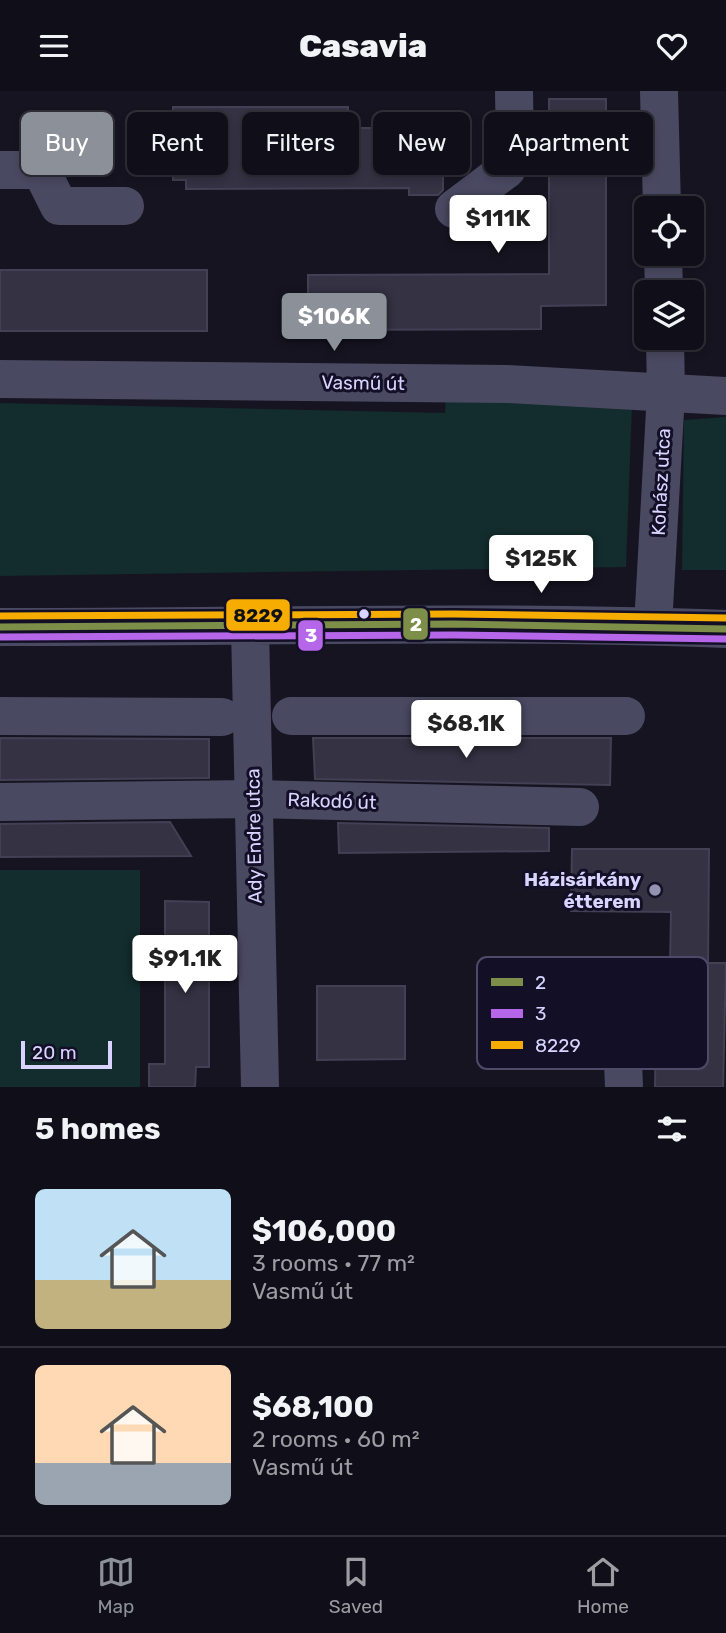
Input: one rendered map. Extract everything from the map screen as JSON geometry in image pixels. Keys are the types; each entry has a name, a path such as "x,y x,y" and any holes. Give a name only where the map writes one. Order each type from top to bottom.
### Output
{"street":[{"path":"454,209 507,169 516,147 513,91"},
{"path":"659,91 662,196"},
{"path":"0,170 41,170 59,206 125,206"},
{"name":"Kohász utca","path":"653,626 666,393 665,350"},
{"name":"Vasmű út","path":"0,379 507,384 726,396"},
{"path":"0,627 250,627 429,623 726,629"},
{"name":"Ady Endre utca","path":"250,627 260,1087"},
{"path":"0,716 222,717"},
{"path":"291,716 626,716"},
{"name":"Rakodó út","path":"0,803 254,799 580,807"},
{"path":"623,1069 624,1087"}],"green space":[{"path":"446,394 632,404 626,567 0,576 0,403 445,413"},
{"path":"726,417 726,570 682,570 684,420"},
{"path":"0,870 140,870 140,1087 0,1087"}],"building":[{"path":"549,99 606,99 606,112 549,112"},
{"path":"173,107 348,107 348,112 242,112 242,175 359,175 359,128 373,128 373,175 443,175 443,190 438,195 409,195 409,188 186,189 186,180 173,180 173,175 228,175 228,112 173,112"},
{"path":"549,175 606,175 606,305 541,306 541,329 308,330 308,275 549,274"},
{"path":"0,270 207,270 207,331 0,331"},
{"path":"0,738 209,739 209,778 0,780"},
{"path":"313,738 611,738 610,785 315,779"},
{"path":"170,822 191,856 0,857 0,824"},
{"path":"338,823 549,828 549,851 339,853"},
{"path":"572,849 709,849 708,963 708,957 670,957 671,912 571,911"},
{"path":"165,901 209,902 209,1067 196,1067 195,1087 149,1087 149,1064 165,1064"},
{"path":"708,963 726,963 723,1087 655,1087 655,1069 708,1069"},
{"path":"317,986 405,986 405,1059 317,1060"}],"transit line":[{"name":"8229","path":"0,616 454,614 726,618"},
{"name":"2","path":"0,627 454,624 726,629"},
{"name":"3","path":"0,637 454,635 726,639"}],"place":[{"name":"Házisárkány étterem","path":"655,890"}]}
